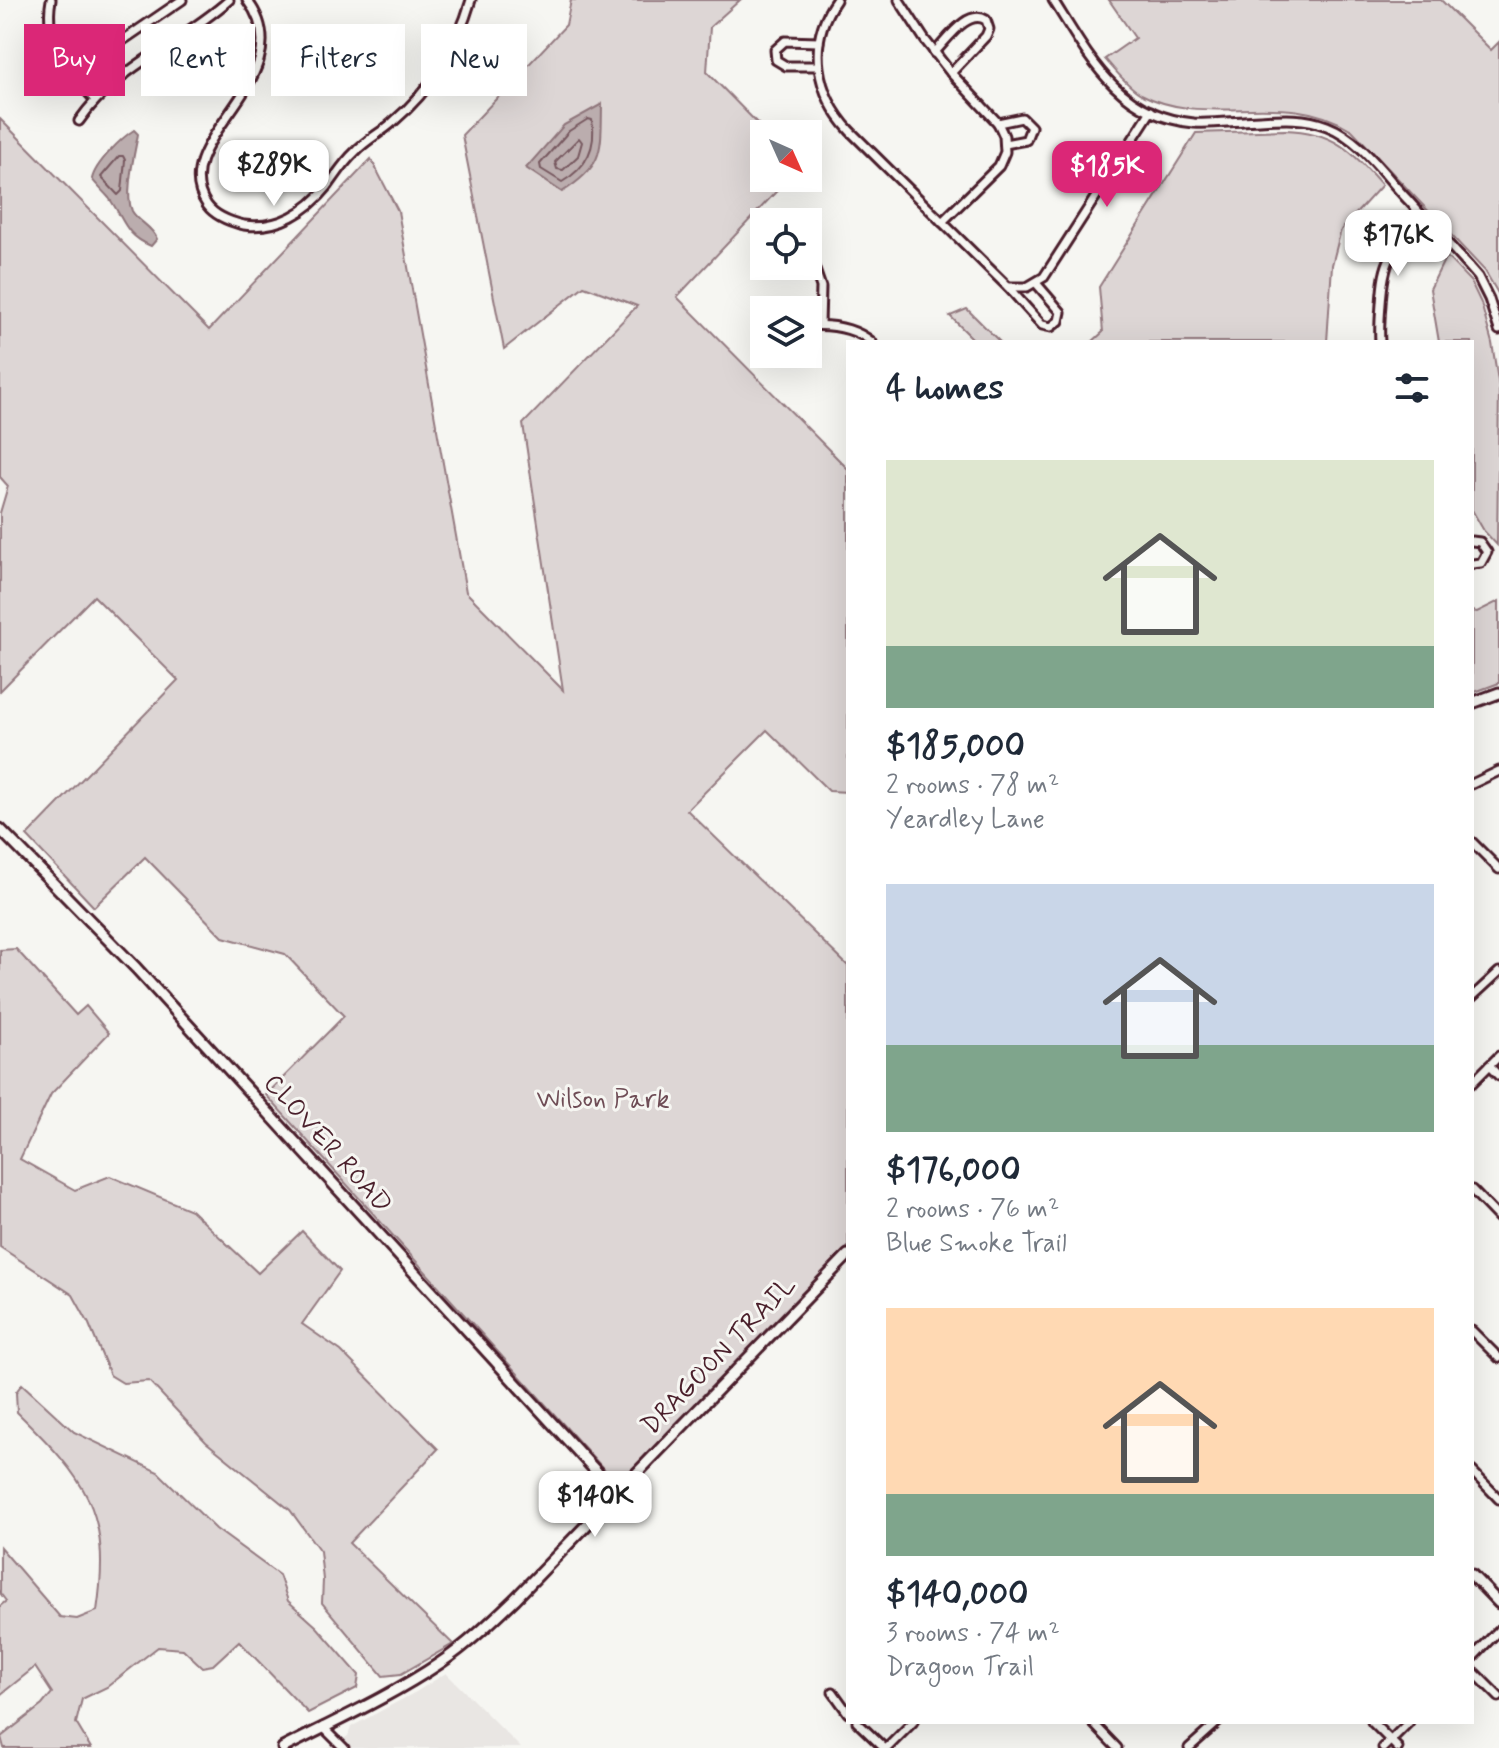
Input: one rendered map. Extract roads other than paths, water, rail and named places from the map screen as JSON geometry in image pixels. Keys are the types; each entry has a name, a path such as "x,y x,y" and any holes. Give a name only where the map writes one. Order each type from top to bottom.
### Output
{"street":[{"path":"50,24 51,0"},
{"path":"125,39 182,0"},
{"path":"79,121 95,100 124,74 229,0"},
{"path":"247,0 258,18 261,31 260,61 255,75 207,148 200,174 202,194 214,212 226,219 256,226 273,224 298,213 328,186 357,149 414,103 448,57 471,0"},
{"path":"836,0 820,38 818,66 826,96 839,119 1008,287 1042,325 1051,327 1059,321 1061,312 1036,283"},
{"path":"899,0 934,53 998,123 1005,144 999,166 942,222"},
{"path":"1053,0 1107,81 1133,102 1151,111 1193,123 1297,119 1328,127 1353,142 1478,277 1499,330"},
{"path":"934,53 971,17 980,16 986,20 989,29 986,36 951,73"},
{"path":"818,66 783,65 776,60 775,50 785,41 820,38"},
{"path":"91,96 95,100"},
{"path":"1008,287 1019,288 1036,283 1051,268 1151,111"},
{"path":"998,123 1022,118 1031,127 1026,140 1005,144"},
{"path":"1380,340 1386,262 1399,244 1425,219"},
{"path":"822,325 844,328 868,340"},
{"path":"1474,541 1480,542 1487,552 1481,563 1474,564"},
{"path":"1474,702 1499,693"},
{"path":"1474,783 1499,771"},
{"name":"CLOVER ROAD","path":"0,829 136,968 616,1493"},
{"path":"1474,844 1499,869"},
{"path":"1474,995 1499,972"},
{"path":"1474,1081 1499,1056"},
{"path":"1489,1066 1499,1076"},
{"path":"1474,1192 1499,1218"},
{"name":"DRAGOON TRAIL","path":"283,1748 410,1682 457,1651 505,1609 846,1257"},
{"path":"1474,1333 1499,1358"},
{"path":"1474,1473 1499,1499"},
{"path":"1474,1577 1499,1603"},
{"path":"1474,1656 1499,1630"},
{"path":"1474,1672 1499,1697"},
{"path":"833,1692 846,1710"},
{"path":"859,1724 886,1748 911,1724"},
{"path":"1094,1724 1117,1748"},
{"path":"1189,1748 1216,1724"},
{"path":"1374,1724 1398,1748"},
{"path":"1383,1748 1407,1724"},
{"path":"323,1727 344,1748"}],"water":[{"path":"602,104 598,155 576,182 562,192 526,168 564,125"},
{"path":"134,130 138,134 131,173 130,204 135,215 157,239 151,246 135,237 92,179 109,152"}],"park label":[{"name":"Wilson Park","path":"603,1100"}]}
